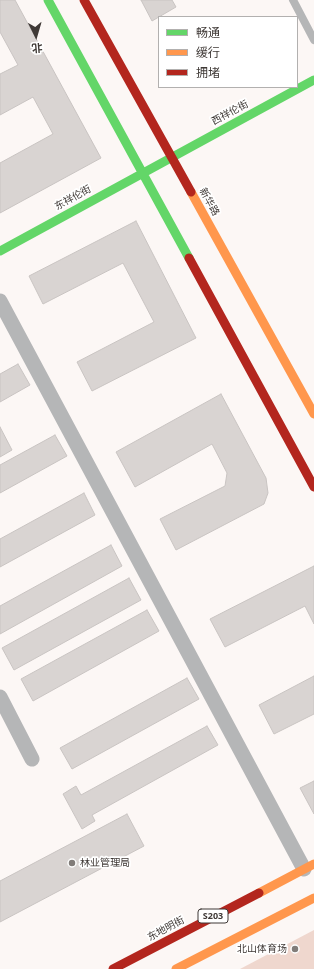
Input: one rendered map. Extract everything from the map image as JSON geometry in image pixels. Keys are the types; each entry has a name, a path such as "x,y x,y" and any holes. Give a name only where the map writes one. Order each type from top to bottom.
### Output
{"main road":[{"path":"48,0 314,487"},
{"name":"新华路","path":"84,0 314,414"},
{"name":"西祥伦街","path":"157,165 314,80"},
{"name":"东祥伦街","path":"0,250 157,165"},
{"name":"东地明街","path":"113,969 309,866"},
{"path":"176,969 314,898"}],"street":[{"path":"0,301 309,866"},
{"path":"0,697 32,759"}],"lane":[{"path":"293,0 314,40"}],"shaded area":[{"name":"北山体育场","path":"314,930 314,969 240,969"}],"building":[{"path":"0,0 15,0 101,158 0,213 0,163 53,134 33,97 0,115 0,74 18,65 0,32"},
{"path":"141,0 172,0 176,7 158,16 152,21"},
{"path":"136,221 196,338 92,391 77,362 154,322 123,263 43,304 29,276"},
{"path":"18,364 30,385 0,402 0,374"},
{"path":"221,394 266,478 268,493 264,504 176,550 160,519 225,486 227,473 212,444 135,487 116,452"},
{"path":"0,427 12,450 0,457"},
{"path":"55,435 67,456 0,493 0,465"},
{"path":"84,493 95,515 0,567 0,539"},
{"path":"111,545 122,566 0,634 0,606"},
{"path":"314,566 314,624 305,606 225,647 210,619"},
{"path":"129,578 141,600 14,670 2,648"},
{"path":"147,610 159,631 33,701 21,679"},
{"path":"314,676 314,714 274,734 259,705"},
{"path":"187,678 199,699 72,769 60,748"},
{"path":"207,726 218,745 92,815 95,821 82,829 63,794 76,786 81,795"},
{"path":"314,781 314,814 300,788"},
{"name":"林业管理局","path":"127,814 144,846 0,922 0,881"}],"traffic: fast":[{"path":"48,0 189,258"},
{"path":"0,251 314,80"}],"traffic: slow":[{"path":"191,192 314,414"},
{"path":"259,893 314,864"},
{"path":"176,969 314,898"}],"traffic: jam":[{"path":"84,0 191,192"},
{"path":"189,258 314,487"},
{"path":"113,969 259,893"}],"place":[{"name":"林业管理局","path":"72,863"},
{"name":"北山体育场","path":"295,949"}]}
